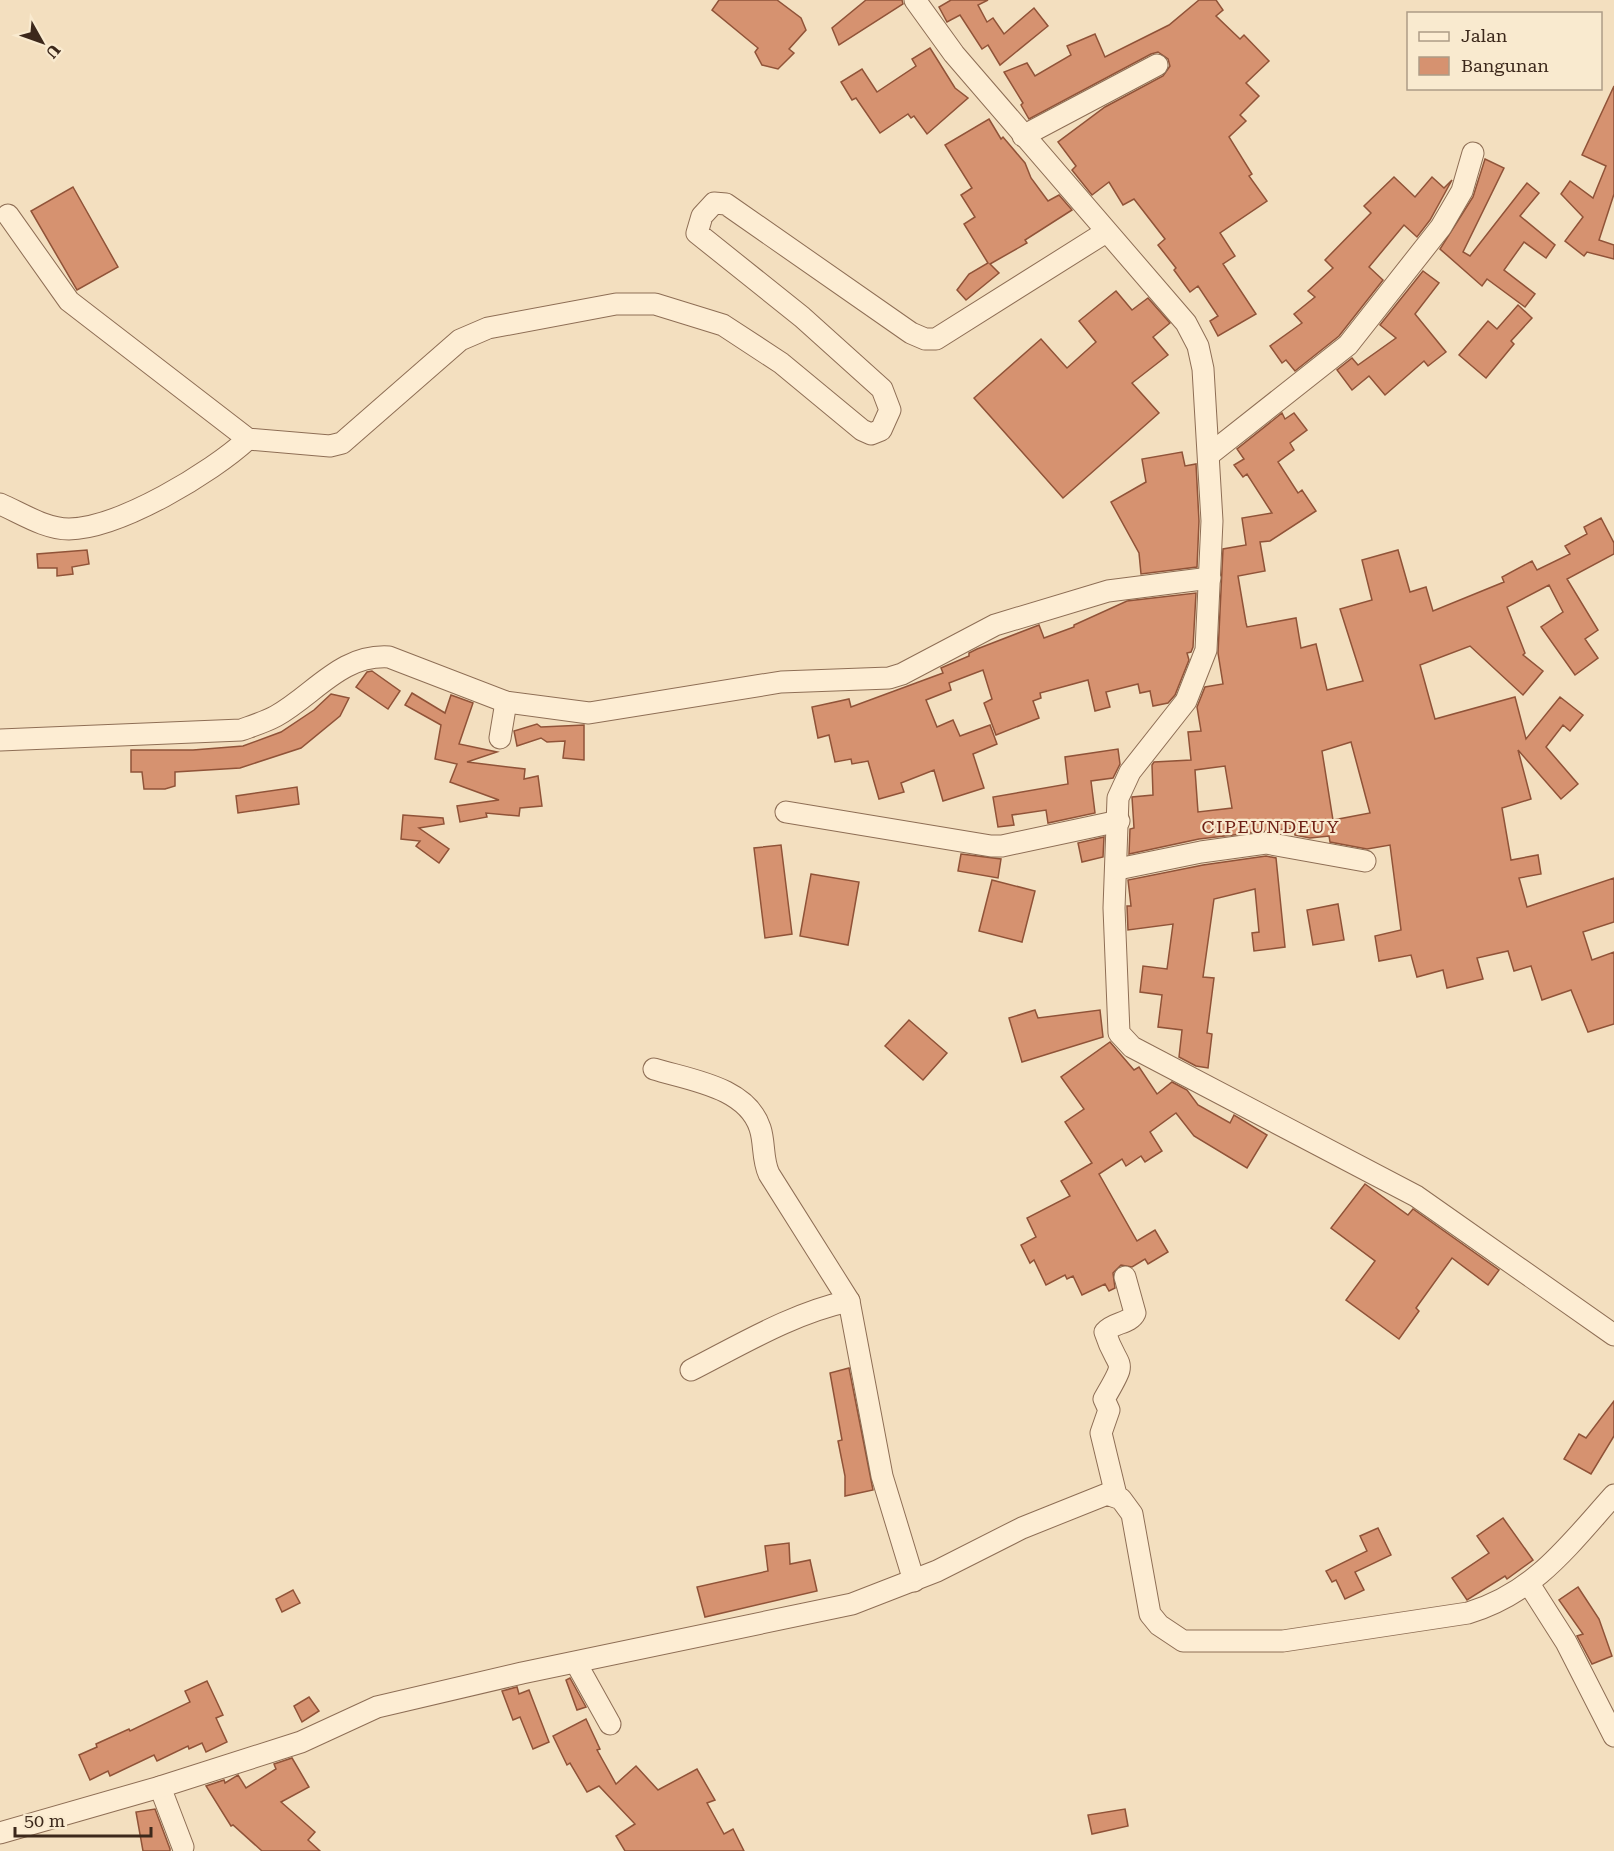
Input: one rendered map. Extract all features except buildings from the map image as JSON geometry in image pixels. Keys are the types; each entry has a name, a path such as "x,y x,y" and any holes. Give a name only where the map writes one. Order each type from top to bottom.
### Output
{"street":[{"path":"915,0 954,54 1106,232 1140,266 1186,323 1198,346 1203,369 1210,454 1212,521 1206,650 1186,701 1130,771 1118,798 1118,869 1114,908 1117,1024 1123,1039 1132,1047 1242,1107 1416,1197 1614,1335"},
{"path":"1023,136 1157,65"},
{"path":"1210,454 1348,345 1441,227 1462,191 1473,153"},
{"path":"8,215 69,301 248,439 336,445 460,340 488,328 616,304 655,304 723,325 781,363 862,430 871,434 881,430 890,410 882,389 802,317 697,233 702,216 714,203 726,204 911,333 925,339 936,339 1106,232"},
{"path":"0,504 43,523 68,529 109,522 170,492 227,457 248,439"},
{"path":"0,740 241,730 276,716 352,662 372,656 390,657 506,702 589,713 781,682 889,678 902,674 995,625 1108,591 1210,578"},
{"path":"500,738 506,702"},
{"path":"786,812 991,846 1002,846 1119,822"},
{"path":"1118,869 1201,852 1266,843 1365,861"},
{"path":"654,1069 718,1088 750,1109 760,1129 763,1161 769,1174 849,1301 882,1476 914,1581"},
{"path":"1125,1277 1135,1313 1131,1318 1105,1332 1121,1364 1120,1371 1104,1399 1109,1410 1101,1433 1116,1495 1128,1505 1132,1514 1150,1614 1159,1625 1183,1641 1283,1641 1468,1612 1499,1602 1547,1570 1614,1495"},
{"path":"691,1370 791,1320 829,1305 849,1301"},
{"path":"0,1833 160,1787 301,1742 377,1707 522,1673 852,1604 914,1581 1073,1505 1096,1496 1116,1495"},
{"path":"1529,1584 1566,1642 1614,1736"},
{"path":"576,1663 610,1724"},
{"path":"160,1787 183,1847"}],"district":[{"name":"CIPEUNDEUY","path":"1271,827"}]}
